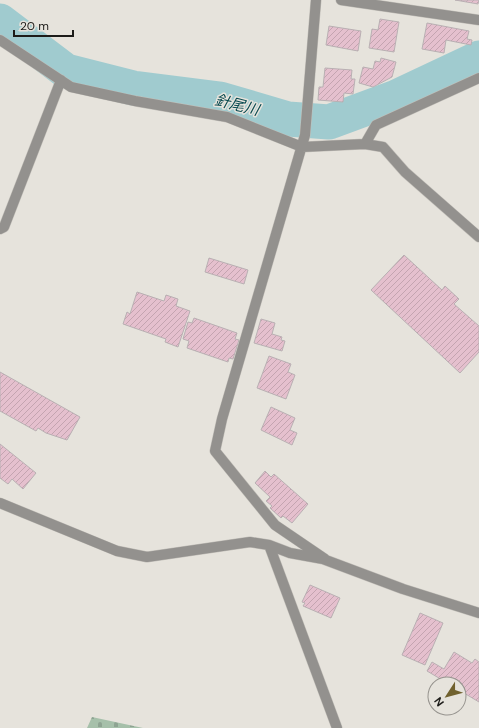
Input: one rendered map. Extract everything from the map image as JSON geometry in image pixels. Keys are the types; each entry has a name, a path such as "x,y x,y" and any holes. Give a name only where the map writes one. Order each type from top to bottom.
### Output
{"street":[{"path":"316,0 302,147 222,420 215,451 275,525 325,559"},
{"path":"341,0 479,20"},
{"path":"0,40 72,87 135,101 227,118 302,147 365,144 383,147 405,172 479,237"},
{"path":"365,144 376,125 479,78"},
{"path":"0,229 4,227 61,80"},
{"path":"0,503 117,551 147,556 250,542 269,545 290,553 325,559 403,589 479,613"},
{"path":"269,545 337,728"}],"green space":[{"path":"92,717 143,728 87,728"}],"building":[{"path":"455,0 479,0 478,4"},
{"path":"380,19 399,22 394,52 369,48 372,29 378,30"},
{"path":"427,23 469,31 467,39 472,40 471,45 446,40 444,53 422,49"},
{"path":"329,26 361,31 358,51 326,45"},
{"path":"381,58 396,62 392,77 373,87 359,83 363,67 373,69 375,61 380,62"},
{"path":"325,68 352,70 351,79 355,79 353,94 344,93 343,102 318,100 319,87 323,87"},
{"path":"404,255 442,290 445,286 459,299 454,304 479,326 479,352 460,373 371,290"},
{"path":"209,258 248,270 244,284 205,272"},
{"path":"137,292 164,301 166,295 178,299 176,306 190,311 178,347 165,342 166,339 123,324 127,312 130,314"},
{"path":"194,318 237,333 235,339 239,340 233,359 229,358 228,362 187,348 189,341 183,339 188,322 192,323"},
{"path":"261,319 275,323 272,334 282,337 281,340 285,341 282,351 254,343"},
{"path":"269,356 291,364 288,372 295,375 286,399 257,388"},
{"path":"0,372 80,417 67,440 46,433 38,428 36,431 0,411"},
{"path":"271,407 295,418 290,430 297,433 292,445 261,430"},
{"path":"0,444 36,473 23,489 12,479 8,484 0,478"},
{"path":"265,471 271,477 274,474 308,504 292,523 283,516 281,518 270,508 272,506 266,501 270,497 255,483"},
{"path":"310,585 340,598 331,618 303,606 305,603 302,602"},
{"path":"420,613 443,623 425,665 402,655"},
{"path":"454,652 472,663 475,659 479,662 479,702 467,695 467,676 435,676 427,671 432,662 444,669"}],"waterway":[{"name":"針尾川","path":"0,21 66,71 133,88 220,99 288,119 329,122 394,98 479,58"}]}
